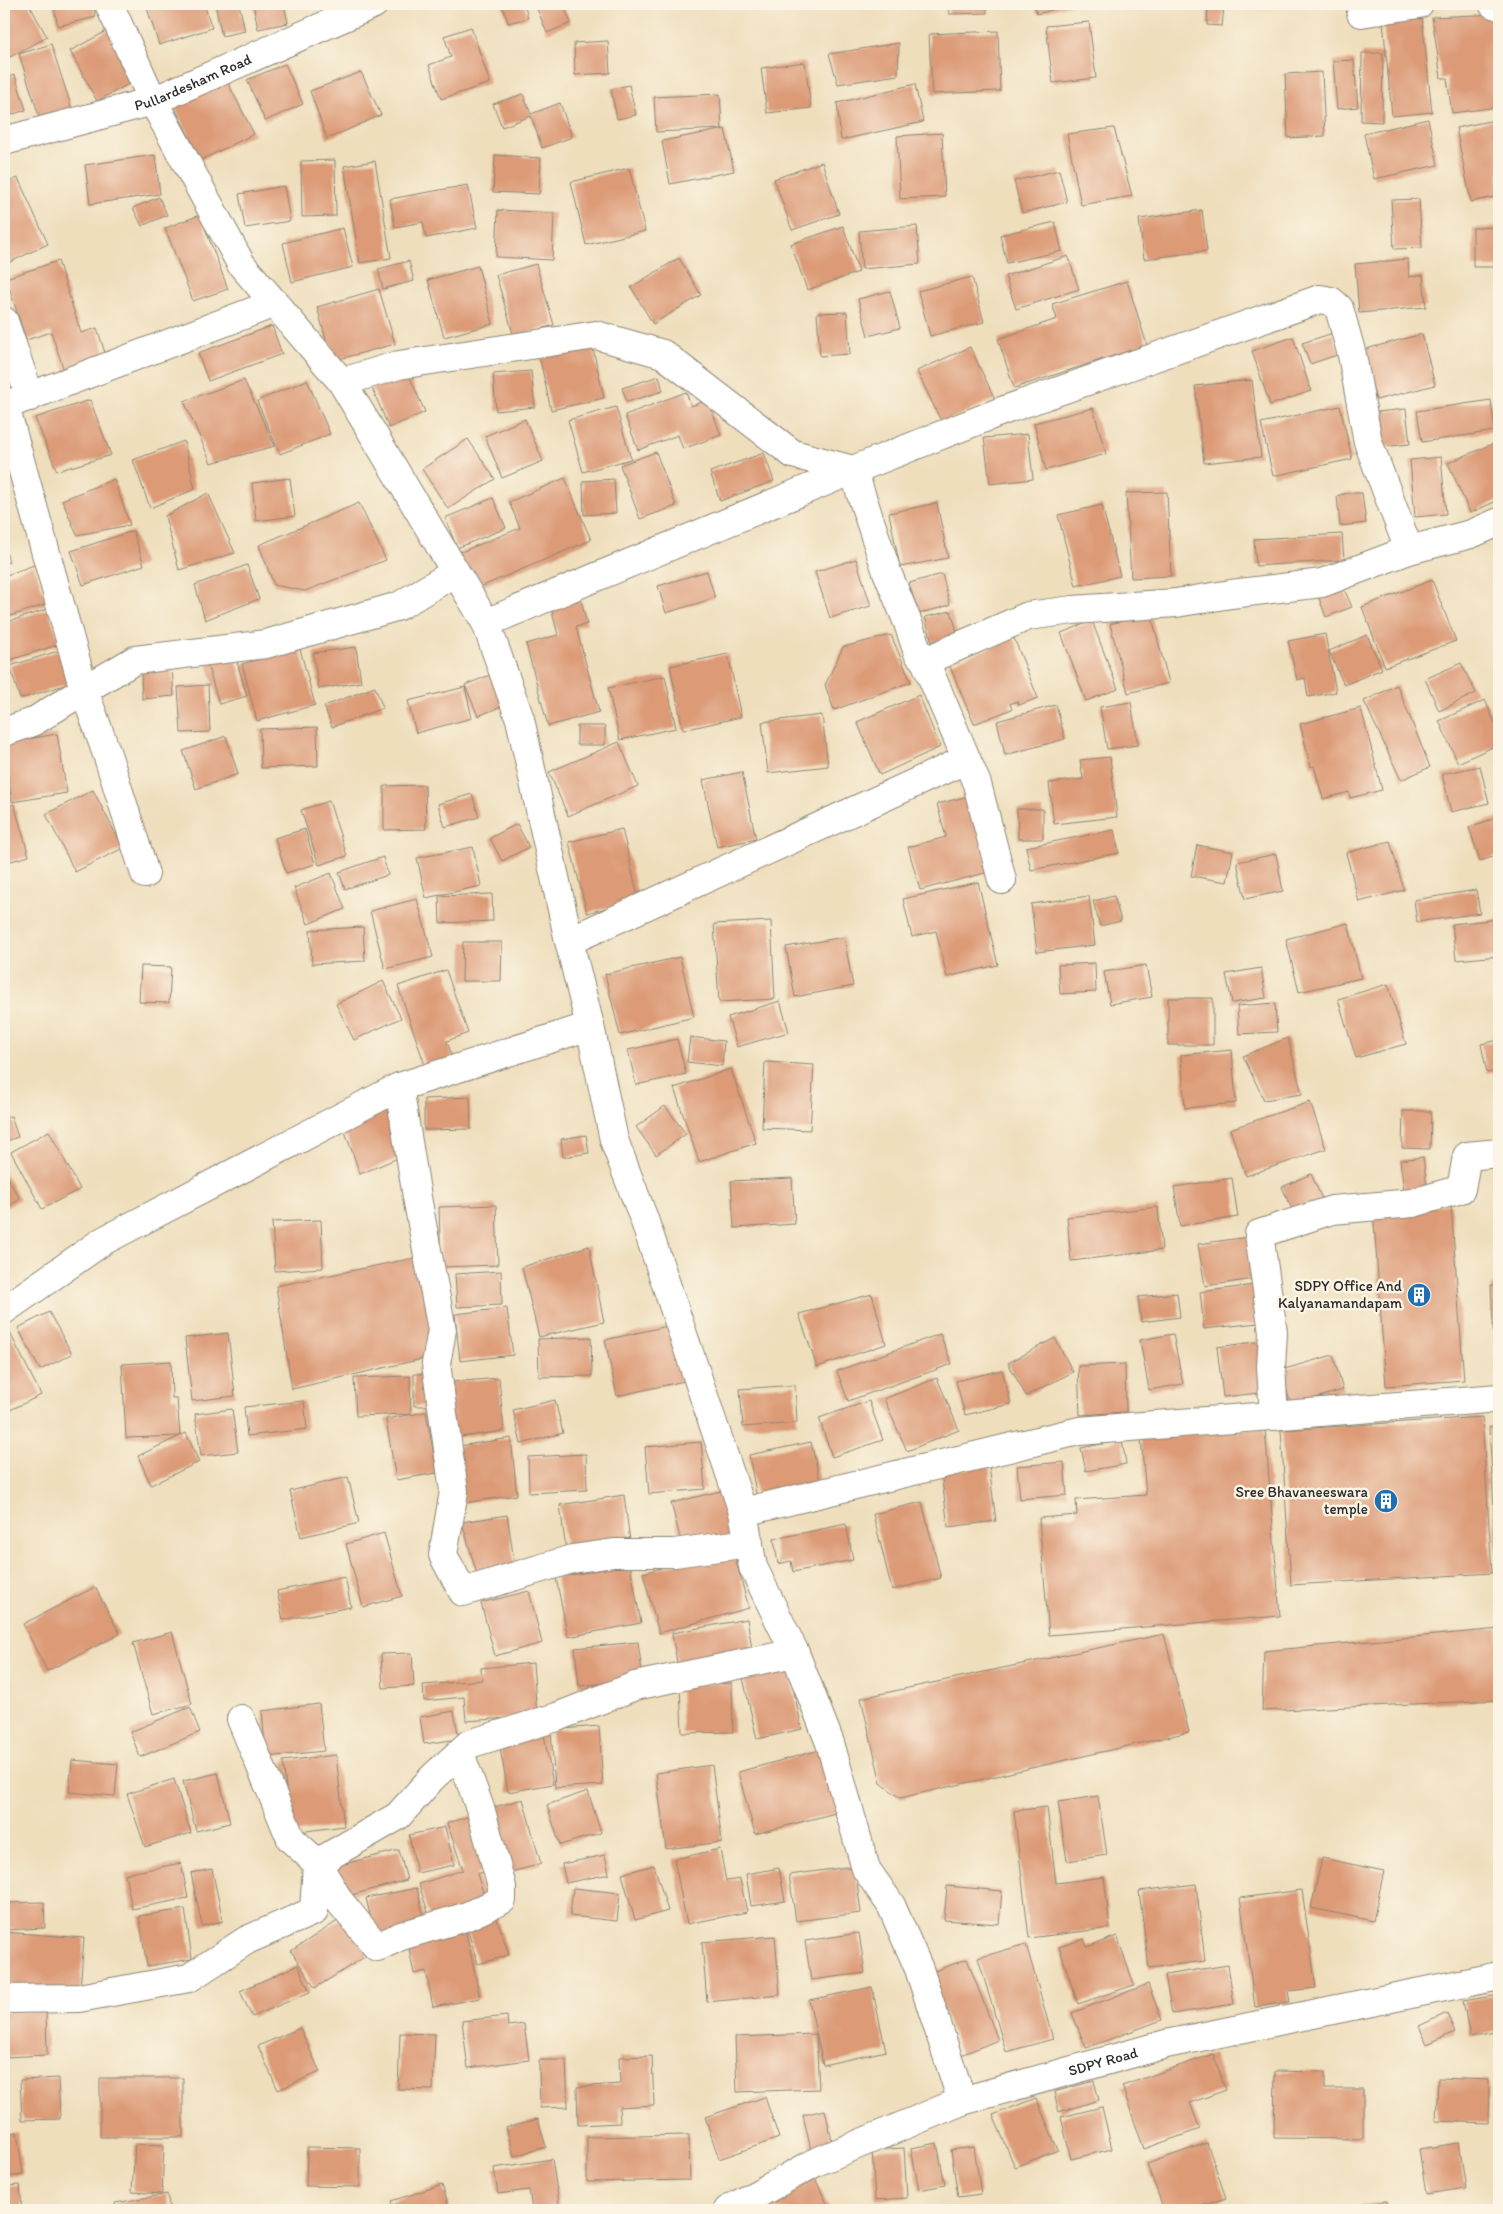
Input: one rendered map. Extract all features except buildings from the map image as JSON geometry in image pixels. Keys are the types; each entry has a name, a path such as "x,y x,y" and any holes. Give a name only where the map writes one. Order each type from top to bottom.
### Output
{"street":[{"path":"109,4 153,101 241,264 342,382 410,493 454,573 486,623 520,719 614,1140 644,1219 743,1512 753,1567 795,1652 830,1743 866,1869 891,1905 919,1969 962,2101"},
{"name":"Pullardesham Road","path":"4,141 153,101 374,4"},
{"path":"1361,13 1420,4"},
{"path":"1493,4 1499,6"},
{"path":"486,623 853,470 1002,411 1320,299 1331,301 1339,308 1352,355 1368,442 1409,550"},
{"path":"13,403 275,303"},
{"path":"4,321 13,403 84,690 145,874"},
{"path":"342,382 399,365 596,334 663,354 793,454 853,470"},
{"path":"853,470 918,654 925,661 965,760 977,784 1002,880"},
{"path":"925,661 1028,616 1072,610 1176,603 1322,583 1409,550 1471,534 1499,522"},
{"path":"4,732 33,722 135,660 266,644 399,606 454,573"},
{"path":"569,941 965,760"},
{"path":"4,1310 103,1241 399,1086 590,1026"},
{"path":"399,1086 417,1197 442,1330 436,1364 454,1491 443,1555 463,1592 572,1559 614,1553 674,1554 749,1543"},
{"path":"1274,1416 1271,1367 1272,1332 1259,1234 1332,1210 1413,1202 1461,1189 1467,1156 1499,1152"},
{"path":"743,1512 1078,1432 1499,1398"},
{"path":"317,1863 398,1816 433,1777 469,1744 557,1717 635,1686 795,1652"},
{"path":"241,1719 291,1839 317,1863 340,1902 377,1947 401,1936 465,1916 502,1900 502,1887 484,1821 460,1753"},
{"path":"4,1999 79,1998 189,1978 247,1940 314,1911 317,1863"},
{"name":"SDPY Road","path":"728,2210 816,2162 962,2101 1166,2044 1499,1976"}],"place":[{"name":"SDPY Office And Kalyanamandapam","path":"1419,1295"},
{"name":"Sree Bhavaneeswara temple","path":"1386,1501"}]}
